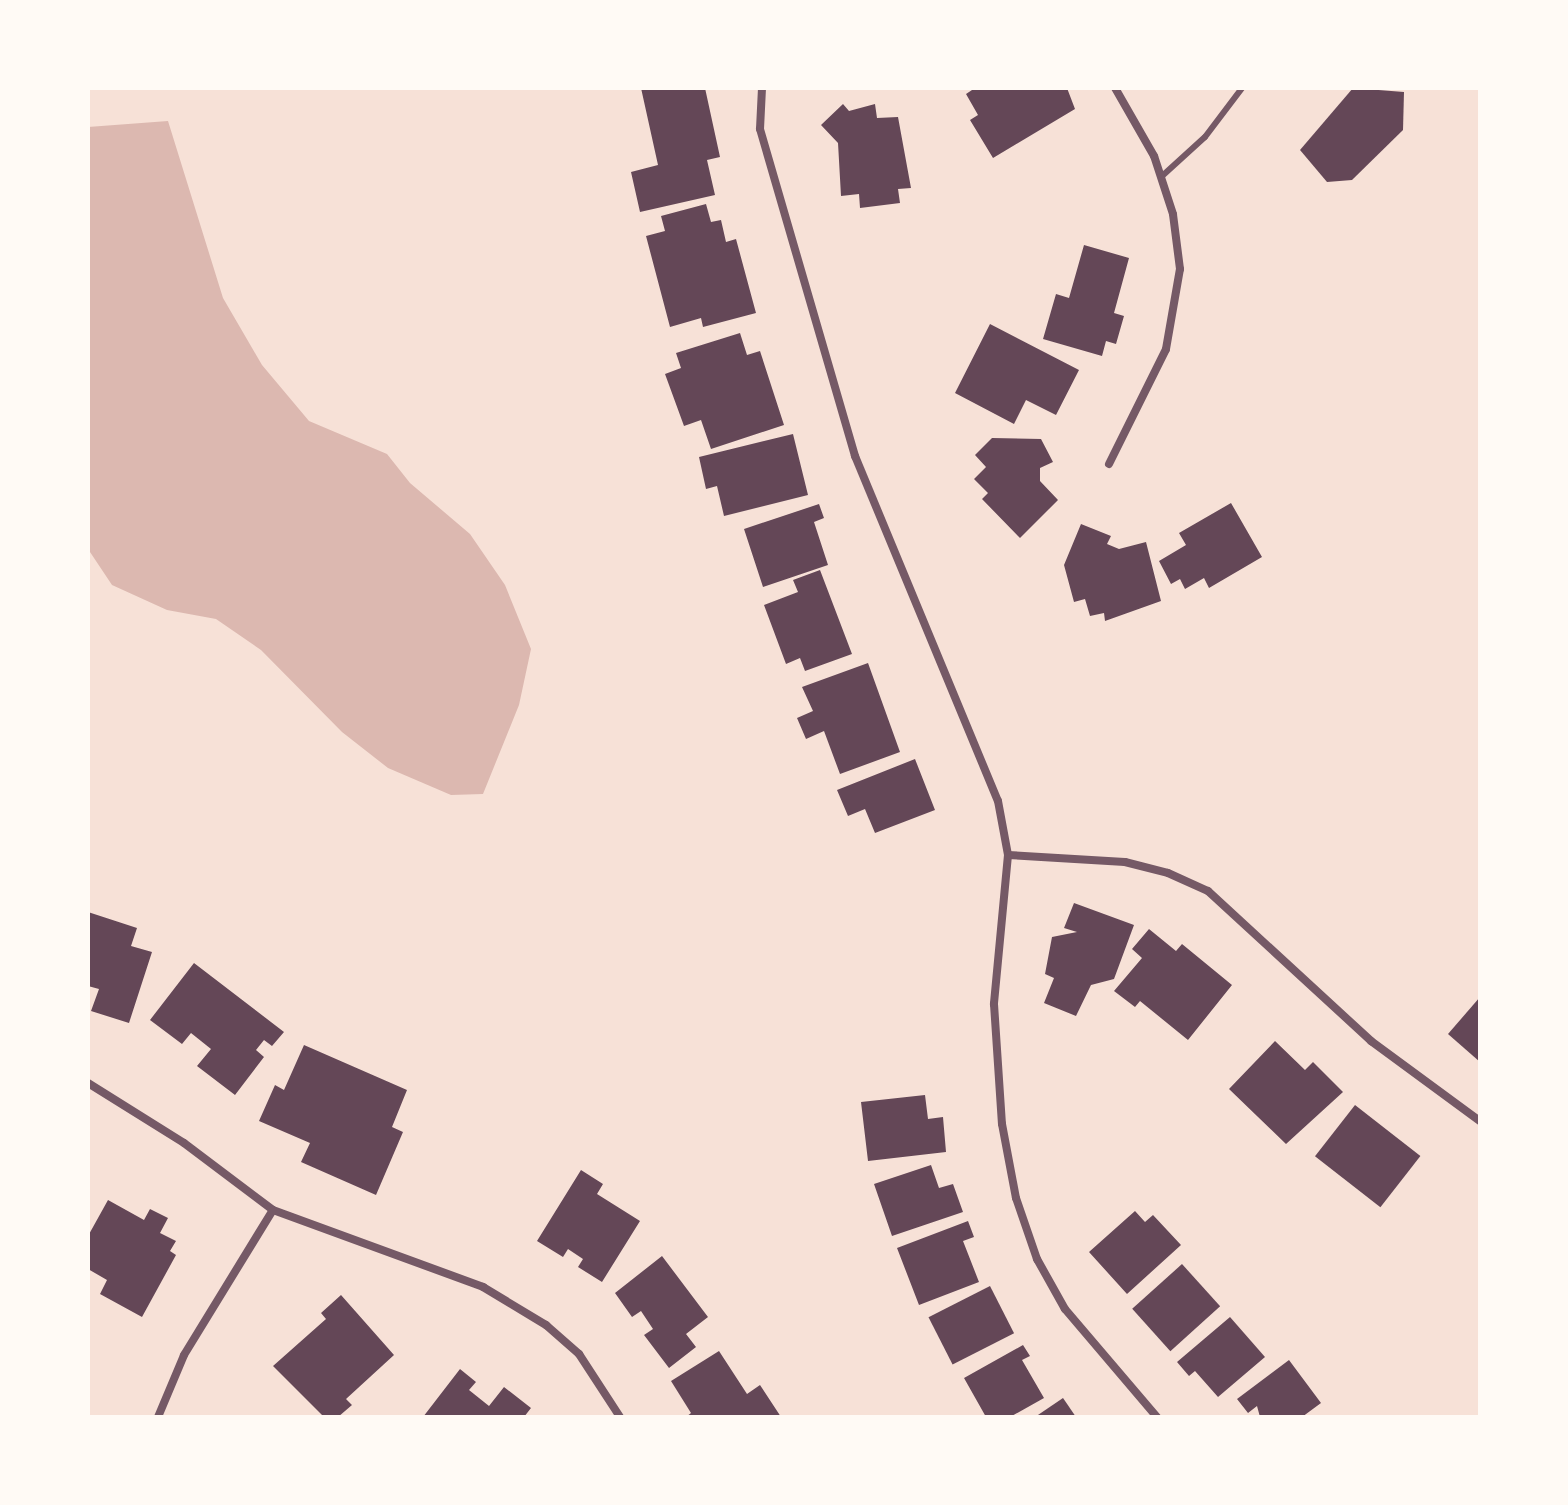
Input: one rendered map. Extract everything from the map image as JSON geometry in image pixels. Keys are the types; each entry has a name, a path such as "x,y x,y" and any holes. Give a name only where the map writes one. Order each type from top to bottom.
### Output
{"street":[{"path":"762,88 764,145 855,456 956,705 983,754 1008,855 994,1004 1002,1124 1016,1198 1037,1259 1065,1309 1157,1417"},
{"path":"1109,464 1166,349 1180,269 1173,214 1161,177 1130,108 1115,88"},
{"path":"1008,855 1125,862 1168,873 1208,891 1371,1041 1480,1121"},
{"path":"88,1083 184,1143 273,1210 483,1287 546,1325 579,1354 620,1417"},
{"path":"158,1417 184,1355 273,1210"}],"lane":[{"path":"1161,177 1205,137 1242,88"}],"shaded area":[{"path":"168,121 223,298 262,365 309,421 387,454 410,483 470,534 505,585 531,649 519,705 483,794 451,795 388,768 342,732 261,650 216,619 167,610 112,585 88,549 88,127"}],"building":[{"path":"641,88 705,88 720,157 707,160 715,195 640,212 631,172 658,165"},
{"path":"975,88 1067,88 1075,109 993,158 970,120 978,115 966,94"},
{"path":"1353,88 1404,92 1403,130 1352,180 1327,182 1300,150"},
{"path":"843,104 849,111 875,104 877,118 898,117 911,188 898,189 900,203 860,208 859,194 841,196 838,143 821,125"},
{"path":"706,204 711,222 721,220 726,242 736,239 756,313 703,327 701,318 670,327 646,236 665,231 661,216"},
{"path":"1084,245 1129,258 1114,313 1124,316 1116,344 1106,341 1102,356 1043,339 1056,294 1069,298"},
{"path":"990,324 1079,370 1056,415 1026,400 1014,424 955,393"},
{"path":"740,333 747,355 760,351 784,425 711,449 701,420 684,426 665,374 681,368 676,353"},
{"path":"793,434 808,495 724,516 717,486 706,489 699,457"},
{"path":"992,438 1041,439 1053,462 1040,468 1040,481 1058,500 1020,538 982,499 988,493 974,479 986,467 975,455"},
{"path":"1231,503 1262,557 1209,588 1204,578 1185,589 1180,579 1171,584 1159,561 1186,545 1179,533"},
{"path":"819,504 824,518 814,522 828,565 763,587 744,529"},
{"path":"1081,524 1111,536 1107,544 1119,549 1146,542 1161,601 1105,621 1104,613 1090,616 1085,599 1074,602 1064,565"},
{"path":"820,570 852,654 805,671 800,658 786,664 764,605 798,592 793,580"},
{"path":"868,663 900,752 840,774 824,731 806,739 797,718 813,711 802,687"},
{"path":"915,759 935,810 875,833 865,809 848,816 837,790"},
{"path":"1074,903 1134,925 1114,979 1091,985 1076,1016 1044,1003 1054,978 1045,974 1052,937 1077,932 1064,928"},
{"path":"88,912 137,928 131,946 152,952 129,1023 91,1011 99,989 88,986"},
{"path":"1149,929 1176,951 1182,944 1232,985 1188,1040 1140,1001 1135,1007 1114,991 1142,958 1132,949"},
{"path":"194,963 284,1032 272,1046 264,1040 256,1050 264,1057 235,1095 197,1066 211,1049 191,1033 182,1044 150,1020"},
{"path":"1480,997 1480,1062 1448,1034"},
{"path":"1275,1041 1305,1070 1313,1062 1343,1092 1286,1144 1229,1089"},
{"path":"304,1045 407,1090 392,1127 403,1132 376,1195 301,1162 310,1143 259,1121 275,1085 284,1090"},
{"path":"925,1095 928,1119 943,1117 946,1152 868,1161 861,1102"},
{"path":"1355,1105 1420,1156 1380,1207 1315,1156"},
{"path":"931,1165 939,1188 953,1184 963,1212 892,1236 874,1184"},
{"path":"581,1170 603,1184 597,1194 640,1221 602,1282 578,1267 583,1259 568,1249 563,1257 537,1241"},
{"path":"108,1200 144,1220 150,1209 168,1218 160,1233 176,1241 170,1251 176,1255 142,1317 100,1294 107,1280 88,1269 88,1236"},
{"path":"1135,1211 1145,1222 1153,1215 1181,1245 1127,1294 1089,1252"},
{"path":"968,1221 974,1237 963,1241 979,1282 919,1305 897,1248"},
{"path":"662,1256 708,1317 686,1334 696,1347 669,1368 644,1335 653,1329 641,1311 632,1317 615,1293"},
{"path":"1182,1264 1220,1306 1170,1351 1132,1309"},
{"path":"990,1286 1014,1333 953,1365 929,1317"},
{"path":"341,1295 394,1355 346,1399 352,1405 338,1417 324,1417 273,1366 326,1319 321,1313"},
{"path":"1230,1317 1265,1357 1218,1397 1195,1371 1189,1376 1177,1362"},
{"path":"1023,1345 1030,1356 1022,1360 1044,1398 1010,1417 986,1417 964,1378"},
{"path":"719,1351 747,1394 760,1385 781,1417 686,1417 691,1413 671,1381"},
{"path":"1289,1360 1321,1403 1302,1417 1260,1417 1257,1406 1248,1413 1237,1399"},
{"path":"460,1369 476,1382 469,1390 489,1406 504,1387 531,1408 524,1417 423,1417"},
{"path":"1063,1398 1076,1417 1035,1417"}]}
